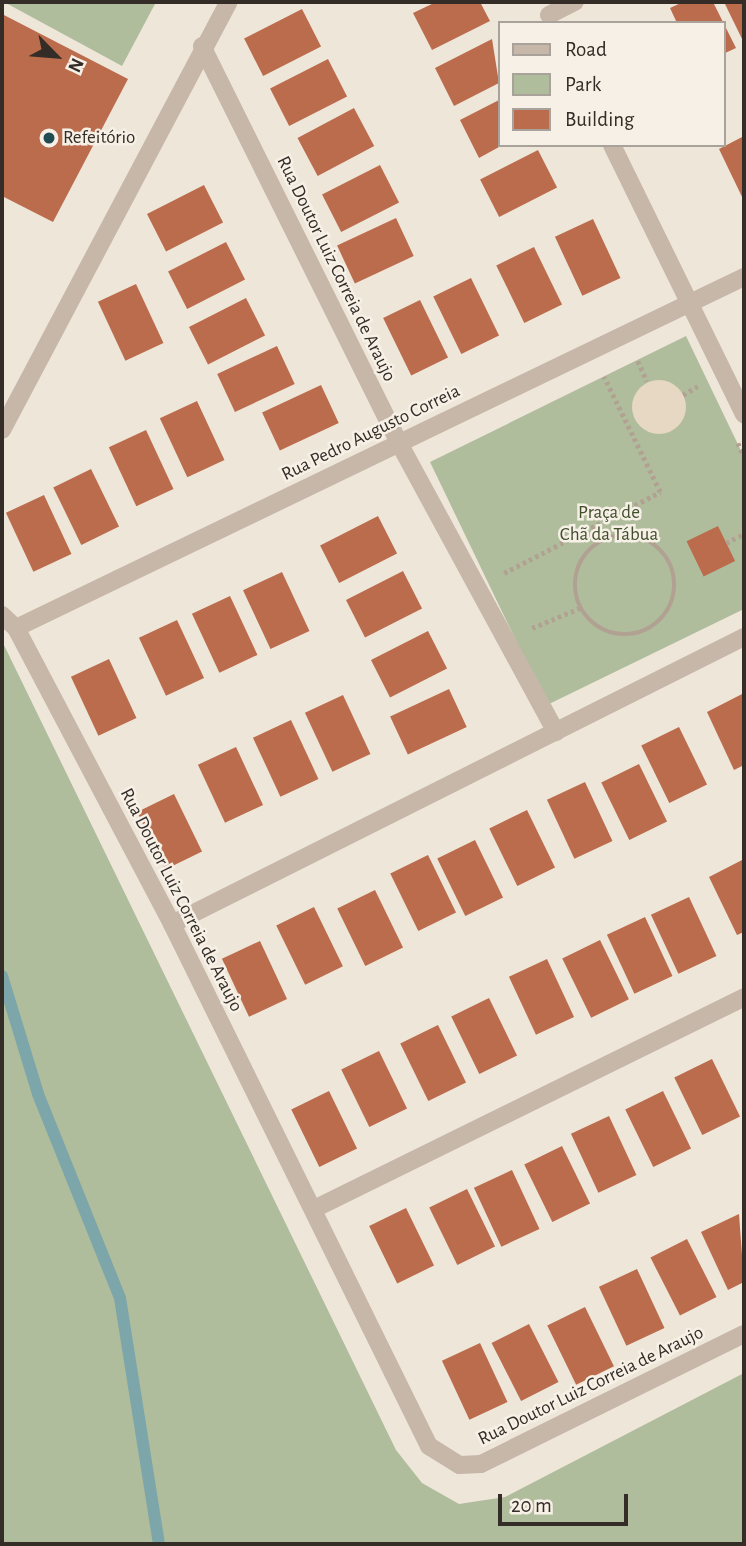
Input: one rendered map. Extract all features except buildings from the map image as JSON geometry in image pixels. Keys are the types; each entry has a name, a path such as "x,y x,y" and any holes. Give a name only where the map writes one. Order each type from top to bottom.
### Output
{"street":[{"path":"2,430 202,46 229,2"},
{"path":"548,13 575,2"},
{"name":"Rua Doutor Luiz Correia de Araujo","path":"202,46 399,443 555,732"},
{"path":"613,147 744,414"},
{"name":"Rua Pedro Augusto Correia","path":"16,628 744,277"},
{"name":"Rua Doutor Luiz Correia de Araujo","path":"2,615 16,628 172,924 316,1209 429,1447 460,1465 481,1464 744,1334"},
{"path":"172,924 744,637"},
{"path":"316,1209 744,997"}],"path":[{"path":"626,366 650,355"},
{"path":"638,360 647,382"},
{"path":"592,383 615,371"},
{"path":"500,576 660,492 604,376"},
{"path":"732,431 744,456"},
{"path":"598,524 607,538"},
{"path":"726,543 744,534"},
{"path":"639,537 662,552 673,572 671,604 650,629 619,636 597,627 580,608 575,576 582,560 607,538 639,537"},
{"path":"525,631 580,608"}],"green space":[{"path":"4,2 156,2 122,66"},
{"name":"Praça de Chã da Tábua","path":"686,336 744,457 744,609 547,705 430,462"},
{"path":"2,641 396,1450 422,1483 459,1504 505,1497 744,1373 744,1544 2,1544"}],"shaded area":[{"path":"664,380 674,384 682,392 686,407 682,422 674,430 654,434 644,430 636,422 632,402 636,392 644,384"}],"waterway":[{"path":"2,976 38,1094 120,1298 159,1544"}],"place":[{"name":"Refeitório","path":"49,138"}]}
